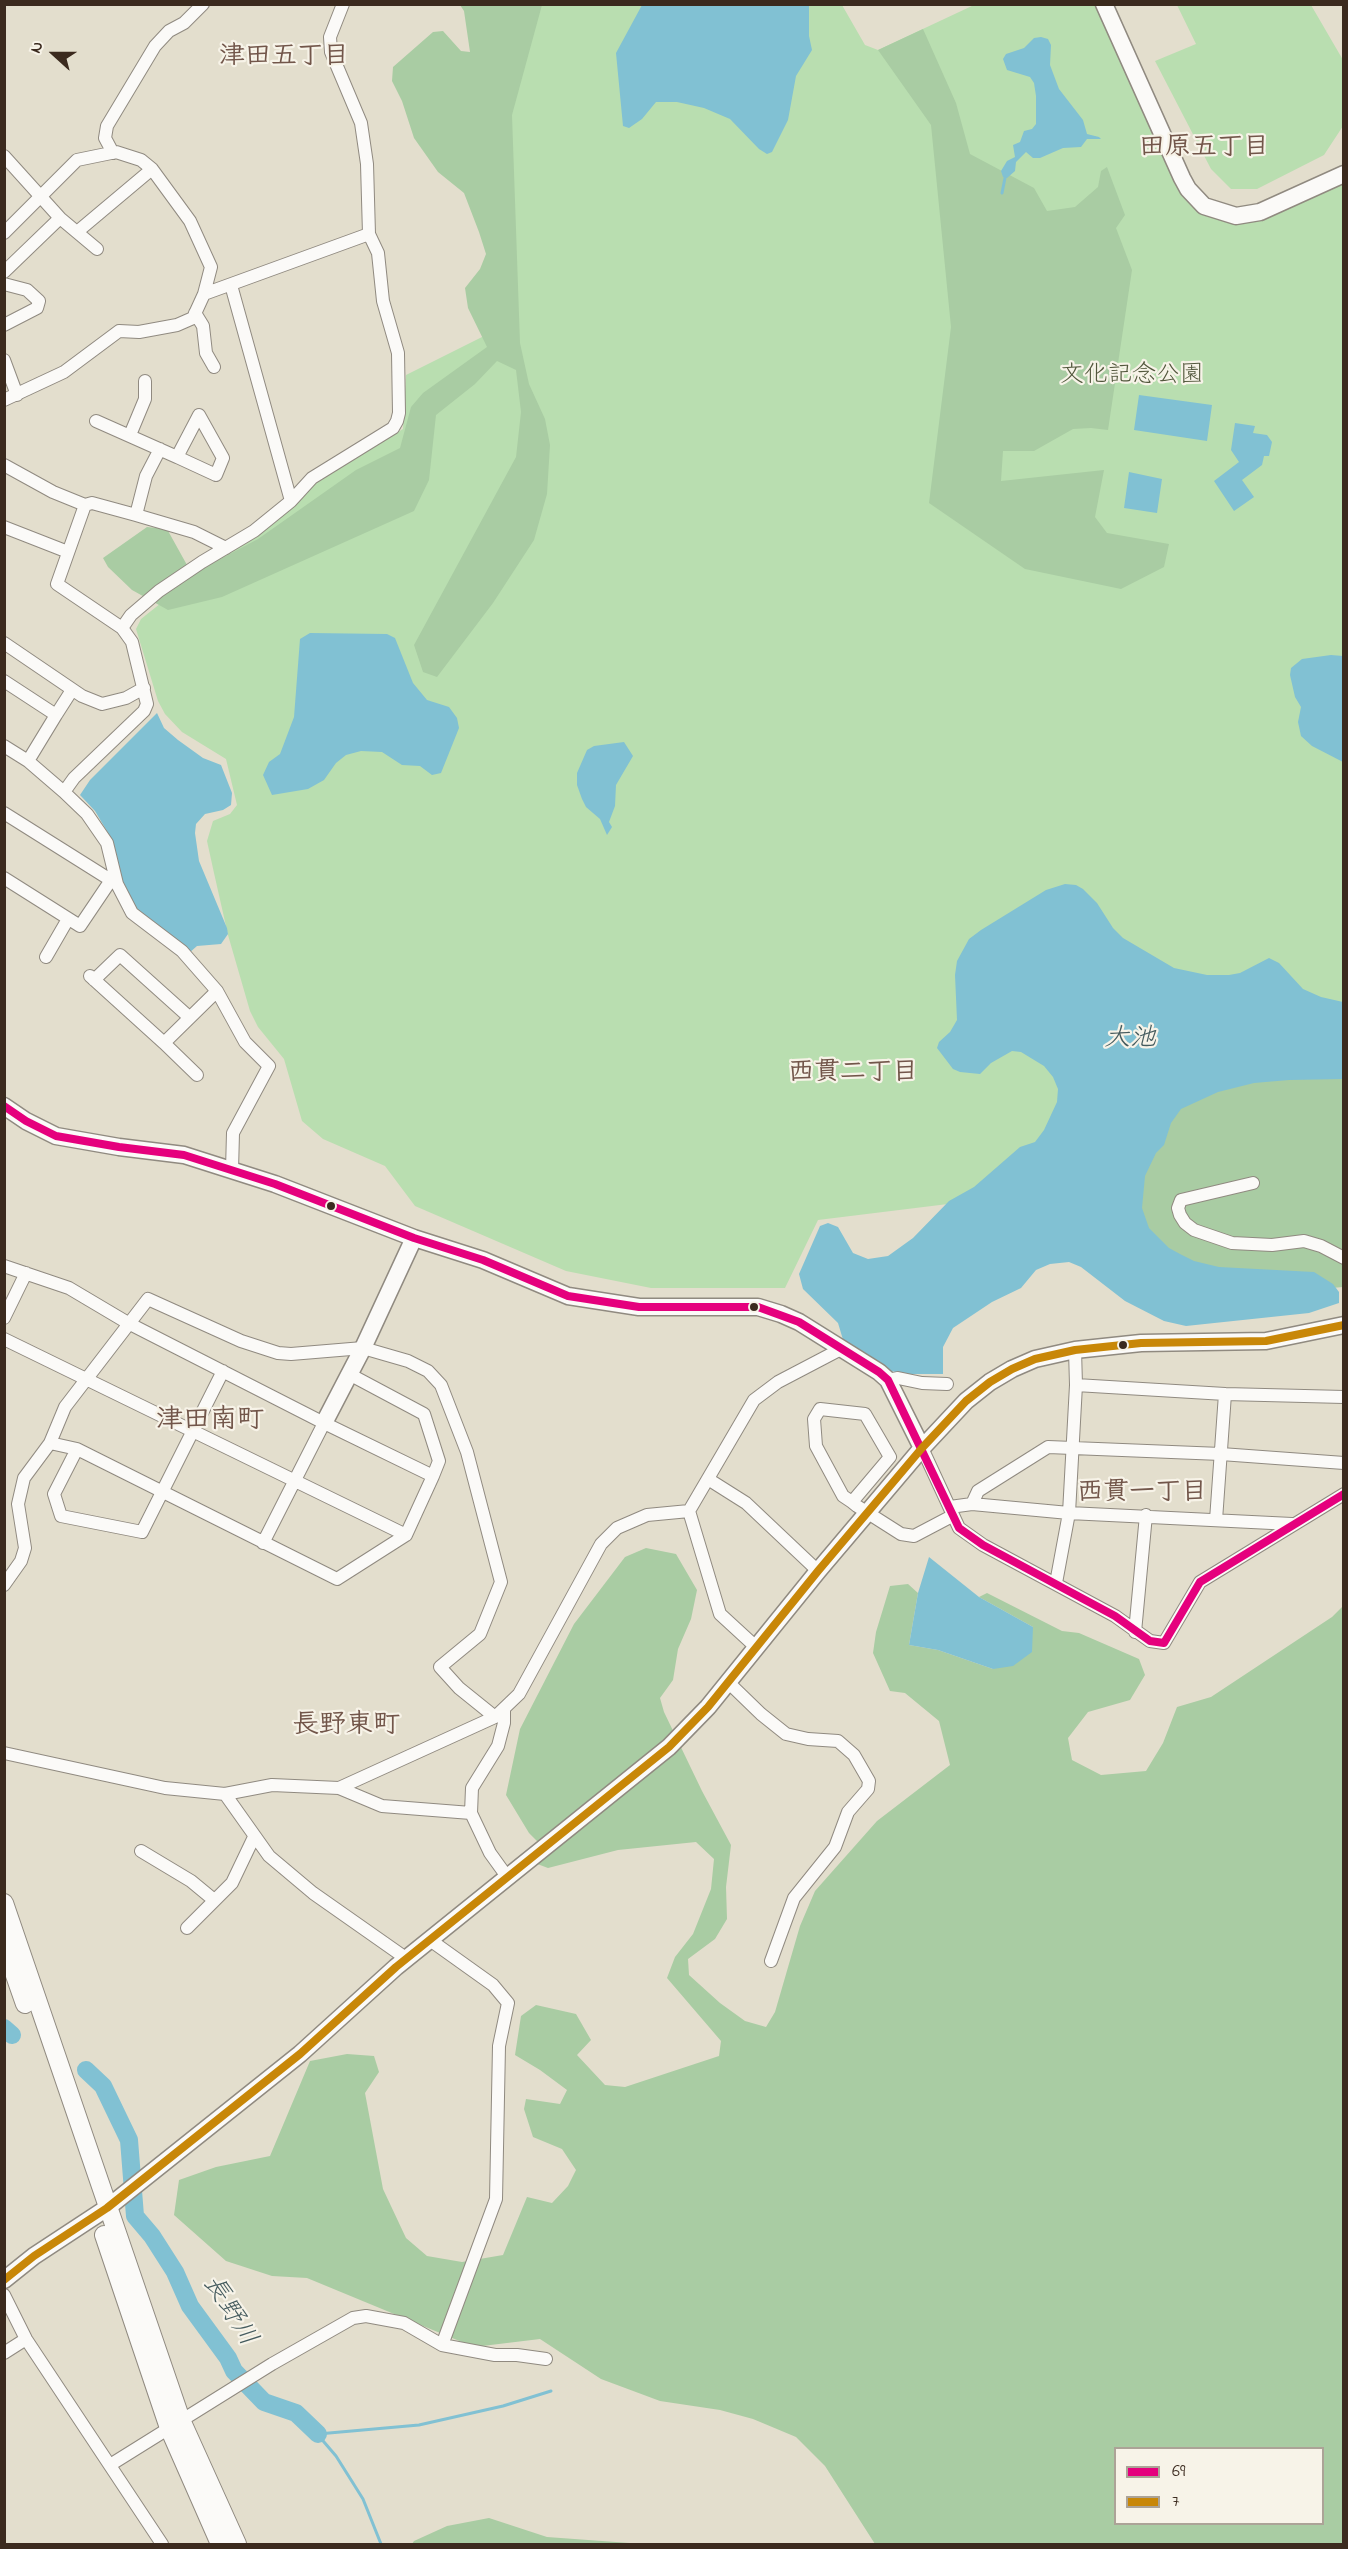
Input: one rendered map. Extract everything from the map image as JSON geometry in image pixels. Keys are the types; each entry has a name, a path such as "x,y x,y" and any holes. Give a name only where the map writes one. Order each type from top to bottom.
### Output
{"main road":[{"path":"4,1903 102,2210"},
{"path":"4,1944 102,2210 220,2544"},
{"path":"176,2424 237,2544"}],"street":[{"path":"113,153 105,138 107,126 154,46 169,31 184,23 203,4"},
{"path":"122,628 131,615 159,591 254,531 291,501 312,478 393,428 397,421 399,413 398,354 383,301 378,253 369,234 367,164 361,123 343,85 330,45 334,21 343,4"},
{"path":"1104,4 1182,178 1188,189 1203,206 1236,216 1260,212 1344,174"},
{"path":"4,233 77,160 113,153 141,160 152,169 190,221 211,267 204,294 193,318 177,325 139,332 119,331 64,372 10,398 4,360"},
{"path":"4,156 60,218 97,249"},
{"path":"78,232 152,169"},
{"path":"4,272 60,218"},
{"path":"204,294 369,234"},
{"path":"4,284 27,290 39,301 37,308 4,325"},
{"path":"231,285 291,501"},
{"path":"195,313 203,326 206,353 213,367"},
{"path":"130,435 145,399 145,381"},
{"path":"96,421 130,435 177,458 216,475 224,458 199,415 177,458"},
{"path":"136,515 146,476 160,449"},
{"path":"4,465 53,492 85,505 92,503 194,532 226,548"},
{"path":"63,792 74,778 144,711 147,704 132,642 122,628 57,584 85,505"},
{"path":"4,527 68,552"},
{"path":"4,643 72,690 102,704 126,698 144,688"},
{"path":"4,681 56,715"},
{"path":"27,761 72,690"},
{"path":"4,746 27,761 87,814 107,843 114,882 132,913 182,951 217,991 244,1042 269,1066 233,1133 232,1170"},
{"path":"4,813 114,882"},
{"path":"4,878 80,926 114,882"},
{"path":"46,957 68,919"},
{"path":"189,1017 120,955 92,978 164,1042 197,1075"},
{"path":"164,1042 217,991"},
{"path":"4,1106 26,1121 56,1136 184,1155 232,1170 414,1238 483,1260 568,1296 639,1307 758,1307 799,1322 888,1380 959,1528 983,1545 1115,1616 1150,1641 1164,1643 1200,1582 1344,1494"},
{"path":"1252,1183 1181,1200 1178,1208 1180,1215 1185,1223 1194,1230 1232,1243 1272,1245 1304,1241 1321,1246 1344,1258"},
{"path":"263,1543 363,1348 414,1238"},
{"path":"4,1266 69,1288 128,1323 324,1424 433,1476"},
{"path":"4,1318 26,1273"},
{"path":"4,1585 21,1562 25,1548 18,1504 24,1478 50,1443 65,1407 148,1299 241,1341 278,1353 363,1348 408,1361 428,1371 441,1385 467,1452 501,1582 480,1634 440,1667 459,1688 500,1714 504,1723 498,1746 472,1788 471,1813 490,1853 508,1878"},
{"path":"4,2280 102,2210 300,2054 407,1959 669,1747 729,1683 818,1571 922,1448 966,1401 990,1382 1035,1359 1075,1350 1141,1343 1266,1341 1344,1325"},
{"path":"4,1339 406,1535"},
{"path":"757,1648 720,1614 689,1510 758,1396 778,1382 841,1349"},
{"path":"1056,1583 1069,1513 1076,1385 1075,1350"},
{"path":"76,1449 54,1494 61,1516 142,1532 223,1371"},
{"path":"50,1443 76,1449 337,1579 406,1535 439,1461 424,1414 349,1374"},
{"path":"888,1380 898,1378 922,1383 947,1383"},
{"path":"1076,1385 1225,1394 1344,1397"},
{"path":"1216,1520 1225,1394"},
{"path":"852,1502 890,1457 865,1414 820,1409 814,1419 816,1446 843,1496 852,1502 867,1512 901,1534 914,1536 951,1512 972,1504 1069,1513 1292,1524"},
{"path":"972,1504 978,1491 1048,1447 1221,1454 1344,1463"},
{"path":"708,1479 746,1503 818,1571"},
{"path":"339,1788 500,1714 519,1694 601,1544 617,1528 647,1515 689,1510"},
{"path":"1135,1632 1146,1515"},
{"path":"729,1683 760,1714 786,1734 808,1739 838,1741 854,1755 869,1781 867,1789 848,1812 835,1846 794,1898 771,1961"},
{"path":"4,1752 165,1788 225,1794 272,1785 339,1788 382,1806 471,1813"},
{"path":"225,1794 269,1856 313,1893 407,1959"},
{"path":"187,1928 231,1883 254,1837"},
{"path":"141,1851 191,1881 214,1900"},
{"path":"430,1940 493,1985 508,2003 499,2046 496,2199 442,2345"},
{"path":"4,2295 27,2339 162,2544"},
{"path":"110,2465 341,2322 353,2318 366,2316 404,2323 442,2345 495,2355 546,2359"},
{"path":"4,2353 27,2339"}],"green space":[{"path":"460,5 542,5 512,115 520,343 529,384 545,419 550,445 547,494 534,540 493,603 437,677 423,672 414,645 516,457 521,412 516,370 497,361 475,384 436,415 429,480 414,511 222,597 168,610 132,590 108,567 103,558 147,527 167,529 192,574 258,539 356,470 400,448 411,407 423,393 487,347 468,308 465,288 480,269 486,254 479,232 464,193 438,172 414,138 402,101 392,81 393,67 433,32 443,31 461,51 470,52 464,11"},
{"name":"文化記念公園","path":"528,5 842,5 865,45 878,50 974,5 1104,5 1188,189 1236,216 1343,173 1343,1247 1086,1187 818,1220 785,1288 651,1288 566,1271 415,1206 385,1166 323,1139 302,1121 284,1059 258,1027 250,1011 228,935 207,841 213,821 230,814 237,805 226,759 182,732 165,714 158,701 136,629 141,619 314,481 403,429 406,375 506,325 490,109"},
{"path":"1177,5 1311,5 1343,60 1343,126 1324,155 1257,189 1231,189 1211,169 1155,61 1196,44"},
{"path":"923,29 956,103 970,154 1034,188 1047,211 1075,207 1098,187 1101,171 1107,167 1125,215 1116,228 1132,270 1108,430 1073,429 1034,451 1003,451 1001,481 1104,470 1095,517 1107,533 1169,544 1164,567 1121,589 1025,569 929,503 951,327 931,125 878,50"},
{"path":"1343,1072 1343,1287 1288,1292 1218,1281 1143,1232 1136,1159 1176,1079"},
{"path":"646,1548 676,1554 697,1590 691,1619 678,1649 673,1680 660,1698 664,1712 702,1791 731,1845 726,1887 727,1919 715,1939 688,1959 689,1975 720,2003 745,2021 766,2027 775,2012 800,1926 815,1891 877,1821 950,1765 939,1721 905,1693 890,1691 873,1653 876,1632 890,1586 908,1584 918,1593 909,1645 938,1650 993,1669 1033,1627 979,1597 987,1593 1062,1631 1079,1633 1139,1659 1145,1675 1130,1700 1088,1712 1068,1738 1072,1760 1101,1775 1146,1771 1163,1743 1177,1707 1211,1697 1332,1617 1343,1606 1343,2544 875,2544 825,2466 796,2437 753,2419 720,2410 660,2401 601,2379 540,2339 474,2347 307,2278 272,2276 226,2261 174,2215 179,2180 216,2167 270,2156 310,2061 347,2054 374,2056 379,2072 365,2093 383,2189 406,2238 427,2256 462,2262 503,2255 527,2197 552,2203 568,2186 576,2170 562,2149 533,2137 524,2109 526,2099 560,2104 567,2090 515,2055 521,2016 536,2005 576,2014 591,2040 577,2055 605,2085 625,2087 719,2056 721,2041 667,1978 675,1957 693,1934 711,1889 714,1859 696,1842 618,1850 548,1868 532,1862 540,1844 529,1833 506,1795 520,1729 574,1624 625,1557"},
{"path":"489,2518 547,2537 643,2544 412,2544 447,2526"}],"water":[{"path":"642,5 809,5 809,36 812,50 796,76 788,120 772,152 767,154 759,149 730,119 704,108 677,102 656,102 642,119 629,128 623,126 616,53"},
{"path":"1034,38 1048,39 1051,45 1050,65 1059,89 1083,120 1087,134 1101,139 1087,139 1081,147 1063,148 1040,158 1033,158 1026,152 1016,162 1015,171 1007,178 1003,177 1001,171 1007,161 1015,157 1013,145 1020,142 1024,131 1032,129 1036,124 1036,96 1034,83 1030,77 1007,70 1003,59 1006,54 1024,48"},
{"path":"1139,395 1212,405 1207,441 1134,430"},
{"path":"1235,423 1255,426 1253,433 1267,435 1272,442 1269,456 1264,456 1262,465 1242,480 1254,497 1234,511 1214,481 1239,462 1231,450"},
{"path":"1129,472 1162,479 1157,513 1124,508"},
{"path":"310,633 387,634 395,638 413,683 427,700 449,707 457,718 459,728 441,773 432,775 420,766 402,765 382,752 361,751 346,755 336,763 324,780 308,789 272,795 263,775 269,762 280,754 294,717 300,639"},
{"path":"1331,655 1343,656 1343,762 1312,746 1301,736 1298,722 1301,707 1295,697 1290,675 1291,668 1302,659"},
{"path":"157,713 164,728 178,740 203,758 221,765 232,793 231,805 223,810 205,814 196,824 195,833 199,861 228,934 221,944 197,946 189,953 130,904 123,889 108,833 95,811 80,795 90,780"},
{"path":"624,742 633,756 616,785 615,806 609,822 612,827 607,835 600,819 586,807 582,799 577,785 577,773 587,750 594,746"},
{"name":"大池","path":"1065,884 1076,885 1083,889 1097,903 1113,928 1123,938 1174,968 1207,975 1229,975 1240,973 1269,958 1279,963 1303,989 1321,997 1343,1002 1343,1079 1254,1083 1218,1092 1181,1109 1171,1123 1164,1145 1156,1153 1145,1176 1142,1208 1149,1228 1169,1248 1194,1261 1219,1267 1314,1272 1333,1284 1339,1292 1339,1303 1309,1313 1186,1326 1164,1321 1125,1301 1081,1267 1069,1262 1050,1264 1036,1270 1021,1288 992,1302 953,1328 943,1347 943,1374 905,1374 891,1371 844,1343 838,1323 803,1289 799,1274 820,1226 828,1223 838,1227 853,1253 868,1259 888,1256 913,1238 949,1201 974,1187 1020,1147 1035,1142 1044,1130 1057,1102 1058,1089 1053,1077 1044,1066 1021,1052 1012,1051 991,1063 980,1074 960,1072 953,1069 937,1048 939,1042 950,1032 957,1020 955,975 957,961 969,939 1046,890"},
{"path":"929,1557 979,1597 1033,1627 1032,1652 1013,1666 993,1669 938,1650 909,1645 918,1593"}],"waterway":[{"path":"1002,193 1005,178"},
{"name":"長野川","path":"4,2028 12,2035"},
{"name":"長野川","path":"86,2070 103,2086 129,2140 135,2216 152,2236 175,2272 190,2306 228,2358 234,2371 264,2402 296,2413 318,2434"},
{"path":"318,2434 419,2425 503,2406 551,2391"},
{"name":"長野川","path":"318,2435 336,2456 363,2499 381,2544"}],"transit line":[{"name":"69","path":"4,1106 26,1121 56,1136 184,1155 275,1184 414,1238 483,1260 568,1296 639,1307 758,1307 799,1322 888,1380 959,1528 983,1545 1115,1616 1150,1641 1164,1643 1200,1582 1344,1494"},
{"name":"7","path":"4,2280 34,2256 107,2208 300,2054 396,1967 669,1747 708,1707 818,1571 922,1448 966,1401 990,1382 1035,1359 1075,1350 1141,1343 1266,1341 1344,1325"}],"district":[{"name":"津田五丁目","path":"284,59"},
{"name":"田原五丁目","path":"1204,150"},
{"name":"西貫二丁目","path":"853,1075"},
{"name":"津田南町","path":"210,1423"},
{"name":"西貫一丁目","path":"1142,1495"},
{"name":"長野東町","path":"346,1728"}]}
